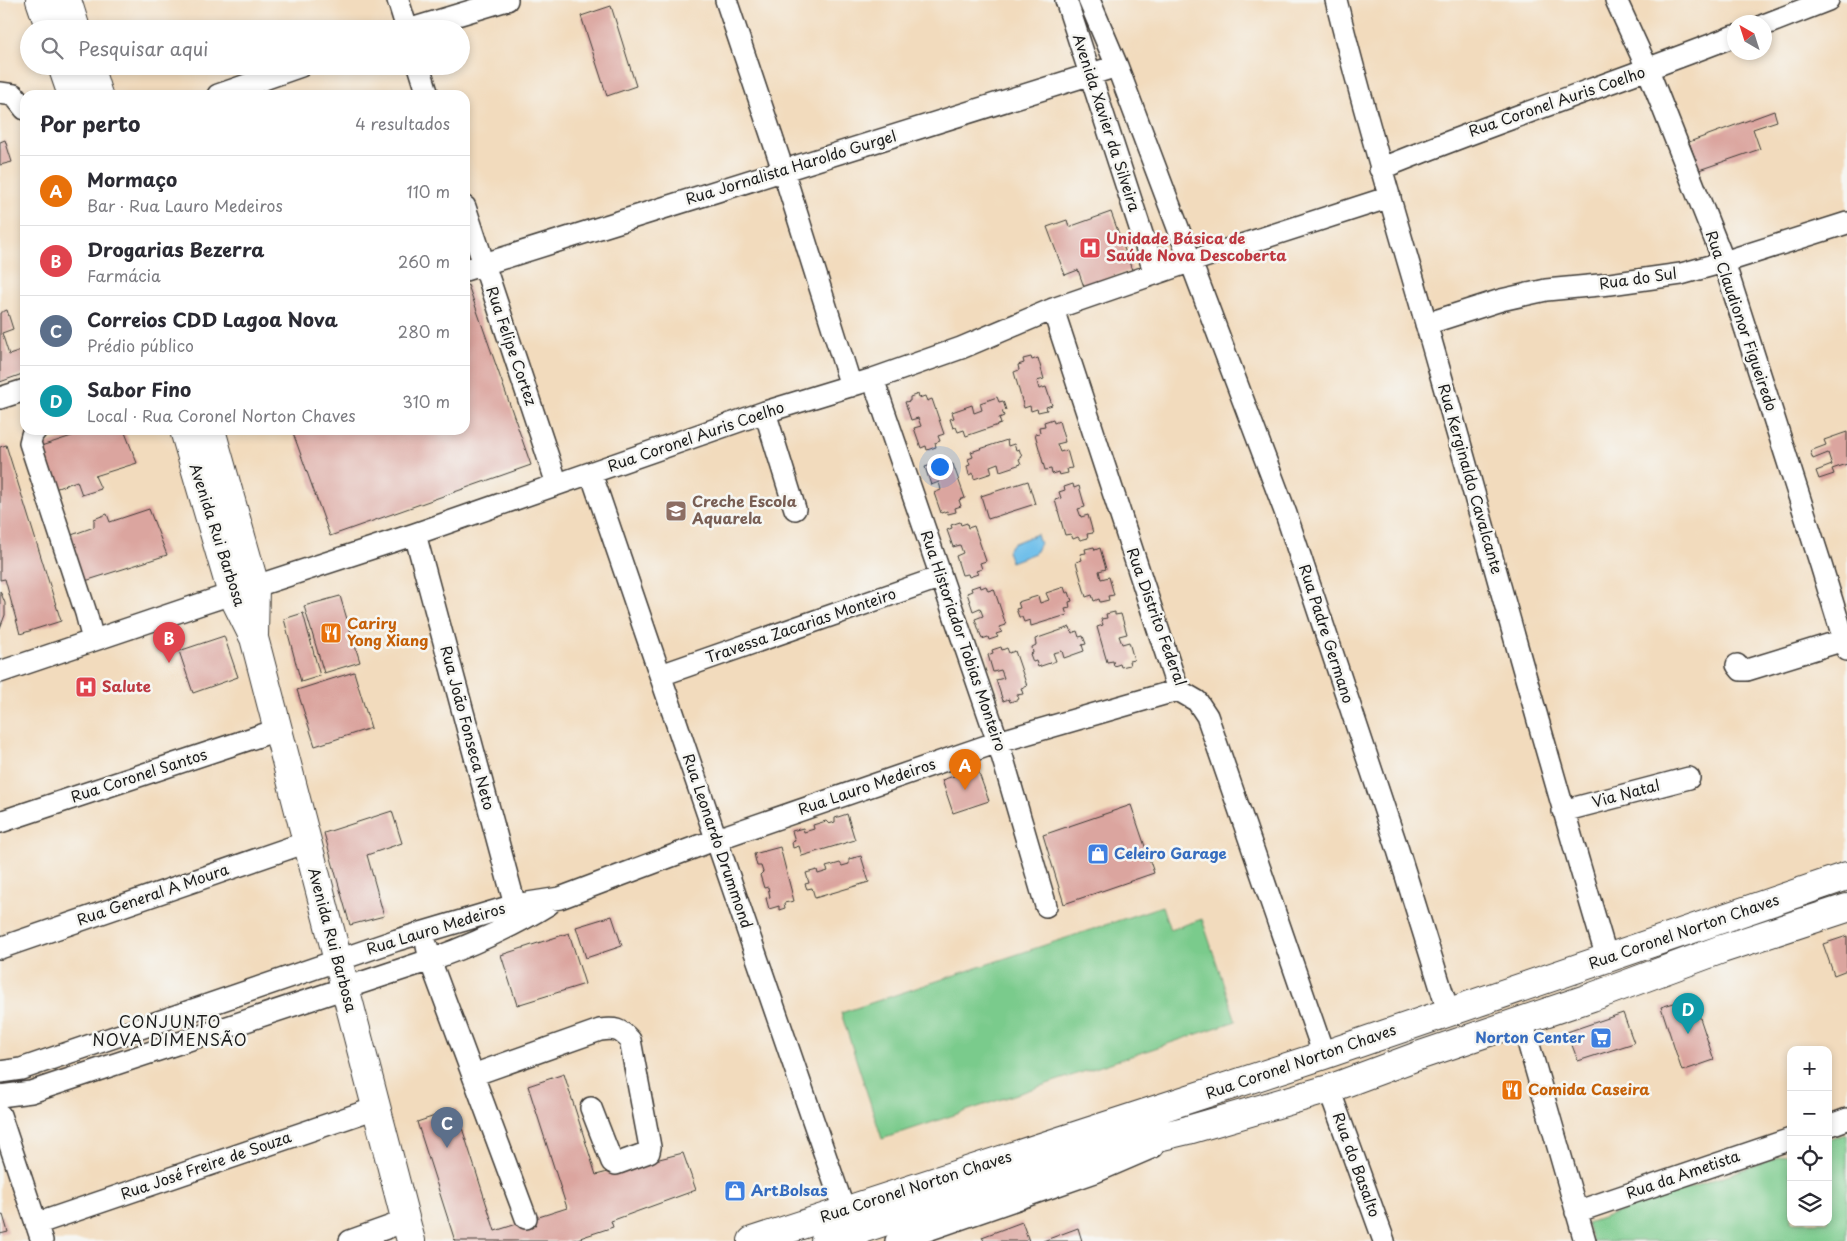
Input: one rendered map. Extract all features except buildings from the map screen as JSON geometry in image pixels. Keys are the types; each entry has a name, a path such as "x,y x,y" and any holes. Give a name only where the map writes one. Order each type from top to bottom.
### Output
{"main road":[{"path":"40,0 47,20"},
{"path":"67,0 73,20"},
{"path":"65,75 70,90"},
{"path":"92,75 96,90"},
{"name":"Avenida Rui Barbosa","path":"186,435 243,590"},
{"name":"Avenida Rui Barbosa","path":"211,435 254,638 408,1231"},
{"name":"Rua Coronel Norton Chaves","path":"752,1241 1324,1055 1847,876"},
{"name":"Rua Coronel Norton Chaves","path":"825,1241 1104,1150 1188,1130 1329,1089 1722,949 1847,908"},
{"path":"1715,922 1727,923 1734,934 1733,940 1722,949"},
{"path":"1406,1026 1396,1037 1396,1042 1401,1050 1415,1057"}],"street":[{"path":"398,0 404,20"},
{"path":"441,20 508,0"},
{"path":"726,0 783,170 850,386"},
{"name":"Avenida Xavier da Silveira","path":"1066,0 1155,274"},
{"name":"Avenida Xavier da Silveira","path":"1088,0 1117,66 1189,262"},
{"name":"Rua Kerginaldo Cavalcante","path":"1336,0 1380,169 1390,197 1563,811 1607,958"},
{"name":"Rua Claudionor Figueiredo","path":"1616,0 1648,70 1724,262 1846,645"},
{"path":"1772,22 1828,0"},
{"name":"Rua Coronel Auris Coelho","path":"1380,169 1502,121 1648,70 1727,39"},
{"name":"Rua Jornalista Haroldo Gurgel","path":"474,267 1117,66"},
{"path":"232,90 276,75"},
{"path":"422,75 426,90"},
{"path":"0,93 14,95 20,103"},
{"name":"Rua Coronel Auris Coelho","path":"0,672 415,534 765,412 873,379 962,348 1053,309 1189,262 1390,197"},
{"name":"Rua do Sul","path":"1426,324 1502,300 1546,290 1610,284 1681,274 1847,223"},
{"name":"Rua Felipe Cortez","path":"470,240 474,267 557,484"},
{"name":"Rua Padre Germano","path":"1189,262 1286,514 1398,850 1448,1012"},
{"name":"Rua Distrito Federal","path":"1053,309 1178,690 1197,701 1207,716 1324,1055"},
{"name":"Rua Historiador Tobias Monteiro","path":"873,379 998,742 1046,906"},
{"path":"0,398 20,392"},
{"path":"765,412 795,509"},
{"path":"32,435 30,443 86,613 93,640"},
{"name":"Rua Leonardo Drummond","path":"591,473 783,1037 844,1210"},
{"name":"Rua João Fonseca Neto","path":"415,534 517,914"},
{"name":"Travessa Zacarias Monteiro","path":"661,675 942,577"},
{"path":"1737,665 1741,670 1747,670 1846,645"},
{"name":"Rua Lauro Medeiros","path":"0,1072 21,1069 423,932 517,914 717,839 998,742 1178,690"},
{"name":"Rua Coronel Santos","path":"0,822 278,730"},
{"name":"Via Natal","path":"1563,811 1689,778"},
{"name":"Rua General A Moura","path":"0,948 307,842"},
{"name":"Rua Lauro Medeiros","path":"0,1096 30,1092 470,946 517,914"},
{"path":"423,932 430,960 526,1218"},
{"path":"1522,1021 1585,1241"},
{"path":"473,1075 600,1030 611,1028 622,1031 630,1040 650,1148 649,1152 616,1164 612,1162 591,1108"},
{"name":"Rua do Basalto","path":"1329,1089 1384,1241"},
{"name":"Rua José Freire de Souza","path":"39,1232 376,1108"},
{"path":"0,1115 39,1232"},
{"path":"1832,1125 1847,1119"},
{"name":"Rua Coronel Norton Chaves","path":"896,1241 935,1235 1095,1172 1188,1130"},
{"name":"Rua da Ametista","path":"1576,1212 1787,1139"},
{"path":"350,1241 408,1231"}],"green space":[{"path":"1162,906 1170,930 1202,919 1236,1021 882,1139 841,1013"},
{"path":"1847,1134 1847,1241 1592,1241 1587,1223 1787,1154 1787,1226 1832,1226 1832,1139"}],"water":[{"path":"1037,534 1040,543 1035,553 1011,562 1007,551 1012,544"}],"place":[{"name":"Unidade Básica de Saúde Nova Descoberta","path":"1090,248"},
{"name":"Creche Escola Aquarela","path":"676,511"},
{"name":"Cariry Yong Xiang","path":"331,633"},
{"name":"Drogarias Bezerra","path":"169,663"},
{"name":"Salute","path":"86,687"},
{"name":"Mormaço","path":"965,790"},
{"name":"Celeiro Garage","path":"1098,854"},
{"name":"Sabor Fino","path":"1688,1034"},
{"name":"Norton Center","path":"1601,1038"},
{"name":"Comida Caseira","path":"1512,1090"},
{"name":"Correios CDD Lagoa Nova","path":"447,1148"},
{"name":"ArtBolsas","path":"735,1191"}],"district":[{"name":"CONJUNTO NOVA DIMENSÃO","path":"170,1031"}]}
